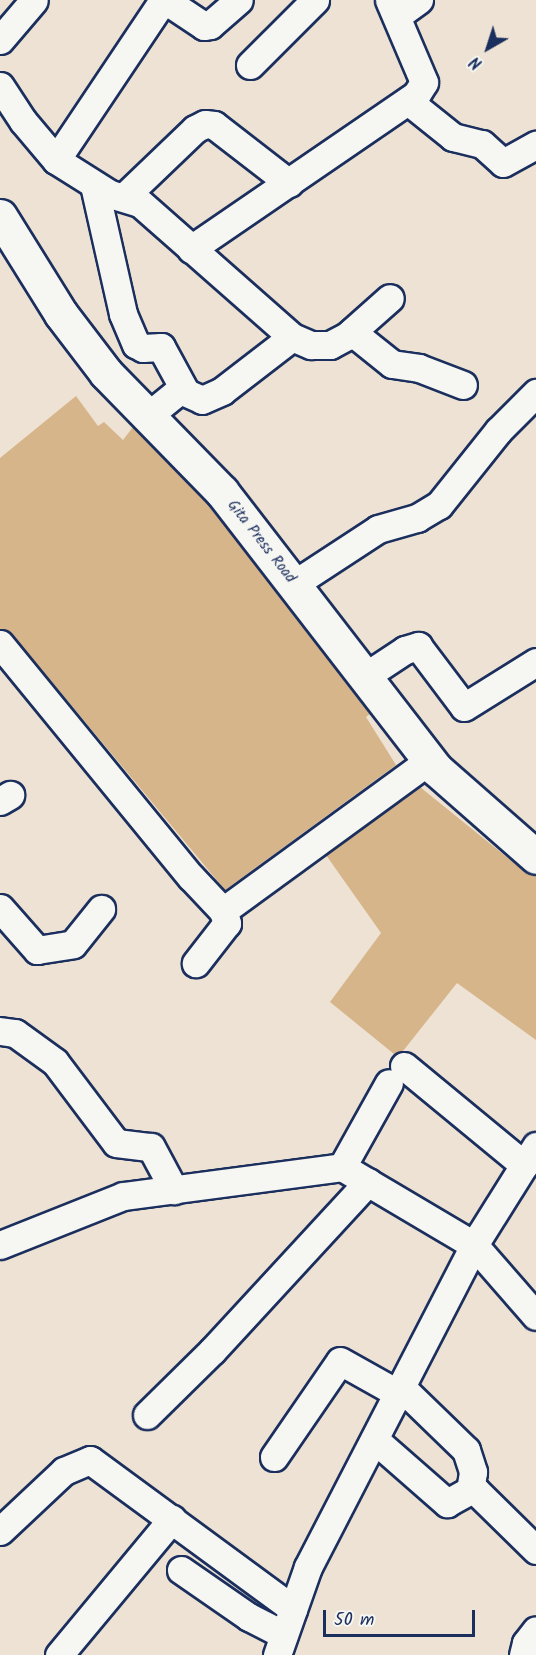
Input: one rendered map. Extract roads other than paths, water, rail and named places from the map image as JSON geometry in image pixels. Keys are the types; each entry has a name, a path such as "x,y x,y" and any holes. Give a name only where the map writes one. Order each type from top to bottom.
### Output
{"main road":[{"name":"Gita Press Road","path":"0,216 61,314 106,373 222,492 430,760 464,796 536,856"}],"street":[{"path":"0,39 34,0"},
{"path":"56,160 164,0 204,26 210,25 238,0"},
{"path":"250,65 315,0"},
{"path":"191,249 408,101 424,82 402,5"},
{"path":"0,86 23,121 56,160 87,181 140,203 292,338 311,345 330,345 352,332 390,298"},
{"path":"408,101 453,137 482,144 503,163 536,145"},
{"path":"124,197 195,129 205,124 214,125 290,183"},
{"path":"87,181 123,314 136,344 143,348 161,347 185,391 202,400 222,391 292,338"},
{"path":"352,332 392,364 419,368 463,385"},
{"path":"149,416 176,392 185,391"},
{"path":"294,584 378,529 417,518 439,505 498,431 536,393"},
{"path":"0,644 190,876 223,910 226,923 196,963"},
{"path":"364,677 405,650 418,646 464,707 536,662"},
{"path":"223,910 430,760"},
{"path":"0,908 37,950 73,944 101,909"},
{"path":"0,1031 15,1033 55,1062 116,1143 151,1147 174,1190"},
{"path":"181,1570 249,1617 280,1645 308,1567 474,1245 530,1156 396,1074 342,1167"},
{"path":"0,1245 123,1196 342,1167 474,1245 536,1316"},
{"path":"147,1415 212,1351 368,1182"},
{"path":"274,1457 340,1361 400,1391 456,1436 466,1450 472,1472 470,1490"},
{"path":"375,1440 447,1503 470,1490"},
{"path":"0,1531 64,1471 90,1460 293,1610"},
{"path":"470,1490 536,1550"},
{"path":"58,1655 172,1519"},
{"path":"523,1655 536,1630"}]}
